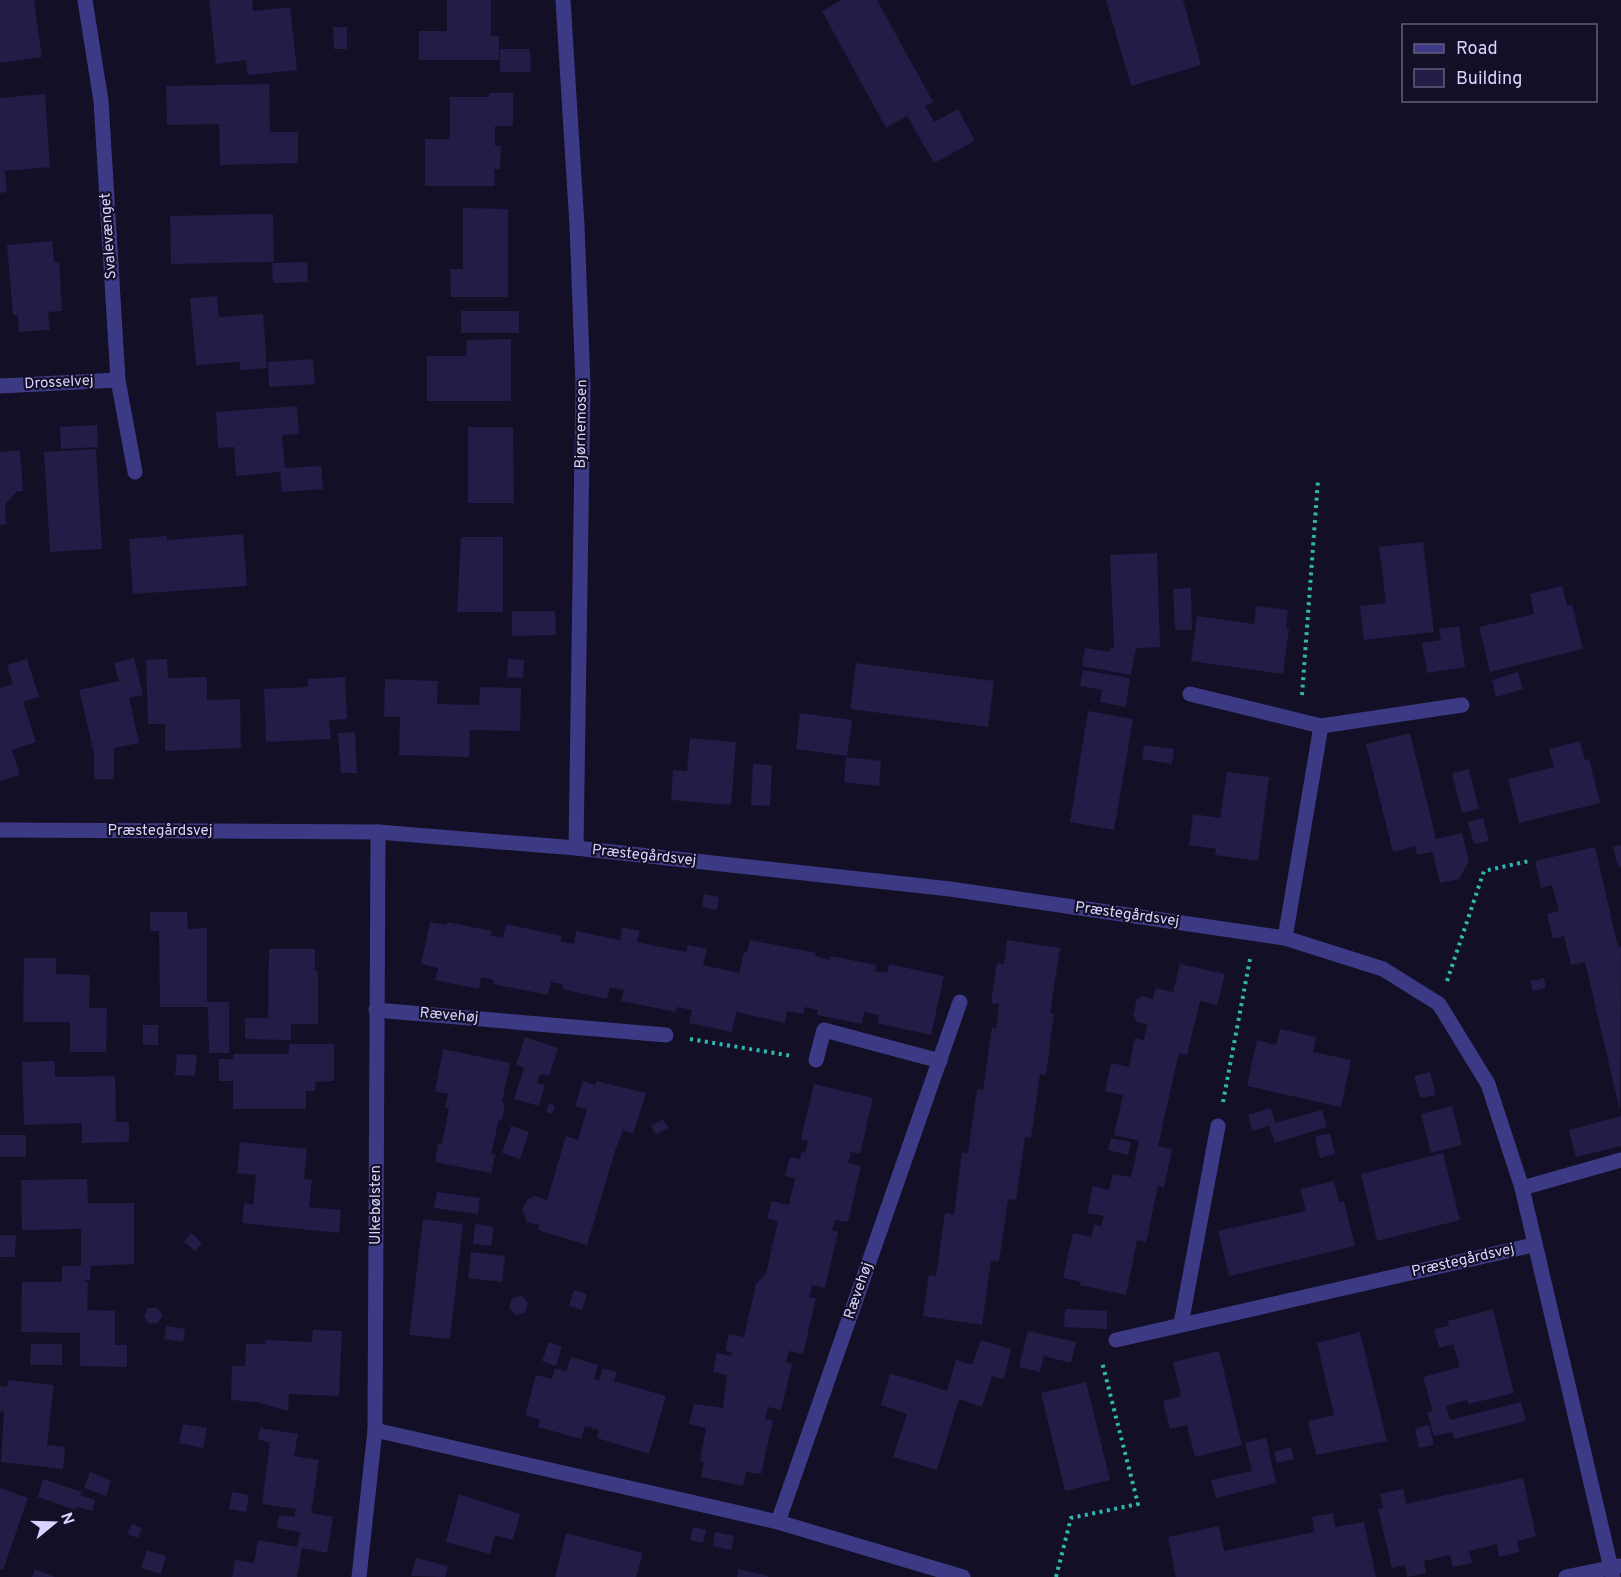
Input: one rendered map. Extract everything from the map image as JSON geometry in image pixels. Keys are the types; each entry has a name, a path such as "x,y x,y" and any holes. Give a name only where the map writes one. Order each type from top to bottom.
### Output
{"street":[{"name":"Svalevænget","path":"84,0 101,101 118,380 135,472"},
{"name":"Bjørnemosen","path":"563,0 577,225 583,385 576,848"},
{"name":"Drosselvej","path":"0,386 118,380"},
{"path":"1190,694 1321,726 1462,705"},
{"path":"1285,938 1321,726"},
{"name":"Præstegårdsvej","path":"0,830 378,832 576,848 951,889 1254,933 1285,938 1383,969 1439,1004 1488,1084 1522,1188 1533,1245 1615,1570 1566,1577"},
{"name":"Ulkebølsten","path":"359,1577 375,1430 378,832"},
{"name":"Rævehøj","path":"778,1522 960,1002"},
{"name":"Rævehøj","path":"376,1010 666,1035"},
{"path":"816,1060 824,1030 940,1061"},
{"path":"1181,1324 1218,1126"},
{"path":"1522,1188 1621,1160"},
{"name":"Præstegårdsvej","path":"1116,1340 1533,1245"},
{"path":"375,1430 778,1522 963,1577"}],"path":[{"path":"1299,721 1318,480"},
{"path":"1439,1004 1484,871 1529,861"},
{"path":"1218,1126 1254,933"},
{"path":"666,1035 816,1060"},
{"path":"1056,1577 1071,1518 1138,1504 1101,1359 1116,1340"}],"building":[{"path":"0,0 34,0 42,57 0,63"},
{"path":"209,0 252,0 253,11 290,7 297,70 248,75 246,60 216,64"},
{"path":"447,0 491,0 491,36 499,36 499,60 419,60 419,31 447,31"},
{"path":"841,0 877,0 933,102 925,106 934,122 958,109 975,141 934,163 907,116 886,128 822,11"},
{"path":"1106,0 1183,0 1201,65 1131,86"},
{"path":"333,27 347,27 347,49 334,49"},
{"path":"500,49 530,49 531,72 500,72"},
{"path":"269,84 270,132 298,132 298,163 220,165 219,124 167,125 166,86"},
{"path":"489,93 513,93 513,126 495,126 495,146 501,146 500,169 494,169 495,186 425,186 425,139 450,139 450,97 489,97"},
{"path":"45,94 50,167 5,171 7,192 0,193 0,98"},
{"path":"463,208 508,209 508,297 451,297 450,269 463,269"},
{"path":"273,214 274,262 171,264 170,216"},
{"path":"52,241 54,262 59,262 62,311 48,312 50,330 19,332 18,315 13,315 7,245"},
{"path":"307,262 308,282 273,283 272,263"},
{"path":"217,296 219,317 263,314 267,368 240,370 240,362 196,365 190,298"},
{"path":"461,311 519,311 519,333 461,333"},
{"path":"511,339 511,401 427,401 427,356 466,356 467,340"},
{"path":"313,359 315,384 269,387 268,362"},
{"path":"297,406 299,434 282,435 285,468 321,466 323,489 282,492 280,472 236,476 234,447 218,448 216,412"},
{"path":"97,425 98,447 61,449 60,427"},
{"path":"468,427 513,427 514,503 468,503"},
{"path":"96,449 102,549 50,552 44,452"},
{"path":"20,450 23,491 17,491 5,505 6,524 0,525 0,452"},
{"path":"243,534 247,586 133,594 129,539 167,536 167,540"},
{"path":"461,537 503,537 503,612 457,612"},
{"path":"1423,542 1434,632 1364,640 1360,606 1386,603 1379,547"},
{"path":"1157,553 1160,647 1136,648 1131,675 1082,666 1085,648 1109,652 1110,648 1114,649 1110,555"},
{"path":"1562,586 1567,606 1572,604 1583,649 1490,672 1479,627 1534,614 1530,594"},
{"path":"1191,588 1192,630 1175,630 1173,589"},
{"path":"1256,606 1288,610 1286,628 1289,629 1283,674 1191,661 1197,616 1254,624"},
{"path":"512,611 555,611 556,635 512,636"},
{"path":"1459,626 1465,667 1427,673 1422,643 1441,640 1439,629"},
{"path":"134,658 143,695 129,698 139,743 114,748 114,779 94,779 94,753 79,690 119,681 114,663"},
{"path":"27,659 39,697 23,702 36,742 12,750 20,775 0,781 0,688 13,684 7,665"},
{"path":"167,659 168,678 207,677 207,700 240,699 241,748 165,751 165,724 148,724 146,660"},
{"path":"508,659 524,660 523,678 507,677"},
{"path":"856,663 994,681 988,727 850,709"},
{"path":"1083,670 1130,678 1126,707 1100,702 1102,690 1080,686"},
{"path":"1518,672 1523,689 1496,697 1492,680"},
{"path":"345,677 347,719 329,720 331,739 266,742 264,689 308,687 308,679"},
{"path":"385,679 438,681 437,704 479,705 480,687 521,688 520,731 470,730 469,757 399,755 400,717 384,717"},
{"path":"1088,711 1133,719 1114,830 1070,822"},
{"path":"800,713 852,720 847,756 796,749"},
{"path":"355,732 357,773 341,773 338,733"},
{"path":"1410,733 1436,839 1462,833 1469,861 1459,879 1440,883 1433,852 1417,855 1415,846 1393,852 1366,744"},
{"path":"690,738 736,742 731,805 671,800 673,770 687,771"},
{"path":"1580,741 1585,760 1589,759 1600,803 1519,823 1508,779 1554,767 1549,749"},
{"path":"1144,745 1174,749 1172,764 1142,759"},
{"path":"846,757 881,761 879,786 844,782"},
{"path":"753,764 772,765 770,806 751,805"},
{"path":"1469,769 1479,809 1462,813 1452,773"},
{"path":"1227,772 1269,777 1258,861 1215,855 1216,849 1189,845 1193,814 1220,818"},
{"path":"1483,818 1489,841 1474,844 1468,822"},
{"path":"1621,845 1621,866 1618,867 1613,847"},
{"path":"1595,847 1618,947 1621,946 1620,1111 1585,962 1571,965 1564,936 1553,939 1547,914 1559,911 1552,885 1541,888 1535,861"},
{"path":"704,894 719,897 717,910 702,907"},
{"path":"150,912 187,912 188,929 207,928 207,1002 229,1002 229,1053 209,1053 208,1007 160,1007 159,931 150,931"},
{"path":"430,922 447,925 447,922 492,931 490,935 503,938 506,924 562,936 560,941 574,944 576,931 620,940 622,927 640,931 637,942 686,952 688,945 707,949 703,965 739,973 744,952 747,953 750,940 816,953 815,956 830,960 831,956 876,965 875,971 887,973 889,964 944,976 931,1035 877,1023 879,1015 864,1012 862,1024 817,1015 818,1010 805,1007 803,1014 787,1011 785,1023 736,1012 732,1032 689,1023 692,1010 677,1007 676,1012 621,1001 624,990 610,987 607,999 562,989 563,984 551,982 548,995 493,984 494,980 481,977 479,989 435,980 438,968 421,964"},
{"path":"1007,940 1060,948 1050,1013 1054,1013 1046,1075 1040,1074 1031,1138 1025,1137 1016,1200 1008,1199 999,1262 991,1261 982,1325 923,1316 929,1275 936,1276 945,1213 954,1214 962,1152 968,1153 977,1089 983,1090 992,1027 996,1028 999,1004 991,1003 997,963 1004,964"},
{"path":"269,949 315,949 315,971 318,971 318,1024 291,1024 291,1040 245,1039 245,1018 268,1018"},
{"path":"24,958 56,958 56,974 90,975 89,1008 107,1008 106,1052 70,1052 70,1022 23,1022"},
{"path":"1180,964 1225,974 1217,1005 1200,1001 1187,1055 1179,1053 1158,1146 1172,1149 1164,1188 1158,1186 1146,1242 1137,1240 1126,1295 1080,1285 1081,1282 1063,1278 1073,1233 1091,1237 1094,1224 1101,1226 1104,1216 1087,1213 1093,1186 1109,1190 1113,1174 1131,1177 1139,1141 1114,1135 1123,1095 1105,1091 1111,1063 1129,1067 1135,1038 1144,1040 1147,1024 1137,1022 1133,1016 1137,999 1142,996 1153,999 1156,988 1173,992"},
{"path":"1544,978 1546,988 1533,991 1530,981"},
{"path":"143,1025 158,1025 158,1045 143,1045"},
{"path":"1280,1029 1316,1037 1313,1052 1351,1060 1341,1107 1247,1086 1257,1040 1276,1045"},
{"path":"525,1037 558,1048 549,1076 540,1074 537,1083 545,1085 539,1106 514,1099 524,1068 516,1065"},
{"path":"289,1044 334,1044 334,1081 315,1082 315,1091 306,1091 306,1109 233,1109 233,1081 219,1081 219,1059 234,1059 233,1054 289,1054"},
{"path":"443,1049 510,1063 502,1102 505,1103 502,1120 499,1119 491,1154 495,1155 491,1173 435,1162 438,1143 442,1144 449,1108 445,1108 448,1094 435,1091"},
{"path":"177,1054 197,1055 195,1076 175,1075"},
{"path":"55,1061 55,1077 115,1076 116,1122 129,1122 129,1142 82,1143 82,1123 24,1125 22,1062"},
{"path":"1430,1072 1436,1095 1420,1098 1414,1076"},
{"path":"583,1081 595,1085 596,1081 646,1093 633,1134 623,1130 587,1245 538,1230 539,1225 527,1222 522,1210 528,1199 535,1196 547,1200 566,1136 578,1140 587,1109 575,1106"},
{"path":"814,1084 873,1098 860,1154 851,1152 848,1163 861,1166 848,1222 835,1220 832,1230 838,1232 825,1288 812,1285 809,1297 816,1298 803,1354 789,1351 786,1362 792,1364 781,1410 768,1407 765,1419 773,1420 761,1474 746,1472 743,1486 701,1477 704,1462 700,1461 706,1428 689,1424 694,1404 723,1408 727,1375 713,1372 717,1353 731,1356 732,1352 725,1351 729,1334 744,1337 756,1284 766,1274 778,1221 767,1218 772,1201 789,1205 795,1178 785,1176 790,1157 800,1159 801,1152 805,1153 808,1141 801,1139"},
{"path":"549,1103 555,1106 552,1114 546,1112"},
{"path":"1452,1106 1462,1145 1431,1153 1421,1114"},
{"path":"1271,1108 1275,1123 1322,1110 1327,1127 1275,1143 1269,1126 1252,1131 1248,1115"},
{"path":"1621,1116 1621,1146 1576,1157 1569,1130"},
{"path":"663,1119 668,1128 656,1135 651,1126"},
{"path":"511,1126 529,1132 520,1159 502,1153"},
{"path":"1330,1133 1335,1154 1320,1158 1315,1137"},
{"path":"0,1135 26,1135 26,1157 0,1157"},
{"path":"1111,1138 1131,1142 1128,1155 1108,1150"},
{"path":"240,1142 307,1149 304,1179 312,1180 309,1207 341,1210 339,1233 242,1223 244,1203 253,1205 256,1175 237,1173"},
{"path":"1443,1153 1460,1220 1377,1241 1361,1174"},
{"path":"87,1179 88,1203 134,1203 134,1264 91,1266 90,1280 84,1280 88,1283 87,1310 115,1311 115,1345 127,1345 127,1367 80,1366 80,1333 21,1332 22,1282 62,1282 62,1266 81,1266 81,1229 22,1230 21,1180"},
{"path":"1334,1181 1339,1202 1344,1201 1355,1246 1229,1276 1218,1231 1306,1211 1300,1189"},
{"path":"437,1192 480,1198 478,1214 434,1208"},
{"path":"423,1219 463,1224 450,1339 409,1335"},
{"path":"475,1224 494,1227 491,1246 473,1244"},
{"path":"191,1233 202,1243 195,1251 184,1242"},
{"path":"0,1235 16,1235 15,1257 0,1257"},
{"path":"471,1252 505,1256 502,1282 468,1278"},
{"path":"574,1290 587,1294 582,1310 569,1306"},
{"path":"522,1296 528,1303 525,1313 515,1315 509,1307 512,1298"},
{"path":"148,1308 157,1308 163,1315 158,1323 149,1324 144,1317"},
{"path":"1065,1309 1107,1311 1107,1329 1064,1327"},
{"path":"1493,1309 1514,1393 1468,1404 1467,1400 1446,1406 1450,1420 1521,1402 1526,1421 1454,1439 1452,1432 1434,1436 1427,1412 1433,1411 1423,1377 1460,1367 1453,1344 1439,1348 1434,1329 1449,1326 1448,1321"},
{"path":"166,1326 185,1329 183,1342 164,1339"},
{"path":"313,1330 342,1331 339,1396 289,1394 288,1411 257,1402 231,1400 232,1366 245,1366 246,1344 266,1344 265,1340 312,1342"},
{"path":"1028,1331 1076,1342 1071,1363 1044,1356 1040,1372 1019,1367"},
{"path":"1360,1332 1387,1441 1316,1455 1308,1421 1334,1415 1317,1343"},
{"path":"981,1340 1011,1349 1004,1379 992,1376 982,1407 959,1399 937,1470 893,1457 907,1414 881,1405 890,1373 947,1391 956,1360 972,1365"},
{"path":"549,1342 562,1347 556,1366 542,1361"},
{"path":"31,1344 62,1344 62,1365 30,1365"},
{"path":"1219,1351 1242,1445 1195,1457 1187,1425 1170,1429 1163,1401 1181,1396 1173,1362"},
{"path":"571,1357 598,1365 594,1379 599,1381 603,1368 617,1372 614,1381 666,1396 649,1454 597,1438 599,1430 585,1426 581,1439 538,1427 540,1420 525,1415 536,1375 552,1379 555,1368 566,1371"},
{"path":"8,1380 54,1385 47,1445 65,1447 63,1469 1,1462 4,1412 0,1411 0,1386 7,1387"},
{"path":"1086,1382 1110,1480 1065,1491 1041,1393"},
{"path":"183,1424 207,1428 203,1448 179,1443"},
{"path":"1429,1425 1434,1445 1419,1448 1415,1428"},
{"path":"260,1428 298,1434 294,1456 319,1460 311,1513 333,1517 327,1553 302,1548 297,1577 232,1577 235,1560 254,1563 258,1540 297,1547 300,1532 277,1528 279,1515 294,1517 296,1509 262,1504 270,1443 258,1439"},
{"path":"1266,1438 1276,1483 1216,1498 1211,1480 1252,1471 1245,1443"},
{"path":"1291,1447 1294,1459 1277,1463 1274,1452"},
{"path":"90,1472 111,1481 106,1496 84,1488"},
{"path":"1523,1478 1536,1536 1517,1541 1519,1552 1499,1557 1497,1544 1469,1551 1472,1563 1453,1567 1450,1555 1424,1561 1426,1573 1407,1577 1405,1565 1392,1568 1378,1509 1383,1508 1380,1494 1403,1489 1406,1504"},
{"path":"43,1479 82,1492 80,1495 95,1500 92,1511 77,1507 75,1510 38,1497"},
{"path":"0,1488 28,1498 3,1570 0,1569"},
{"path":"232,1492 249,1495 246,1512 229,1509"},
{"path":"459,1494 520,1514 513,1540 495,1535 490,1554 446,1542"},
{"path":"1333,1513 1335,1527 1364,1522 1376,1577 1176,1577 1168,1537 1219,1526 1224,1551 1314,1532 1312,1517"},
{"path":"132,1524 142,1528 138,1538 127,1534"},
{"path":"693,1527 706,1530 703,1543 690,1540"},
{"path":"715,1532 734,1536 731,1550 713,1546"},
{"path":"566,1533 643,1553 636,1577 555,1577"},
{"path":"147,1550 166,1556 161,1574 141,1568"},
{"path":"416,1558 448,1566 445,1577 411,1576"},
{"path":"35,1569 55,1577 32,1577"},
{"path":"738,1569 768,1576 768,1577 737,1577"}]}
